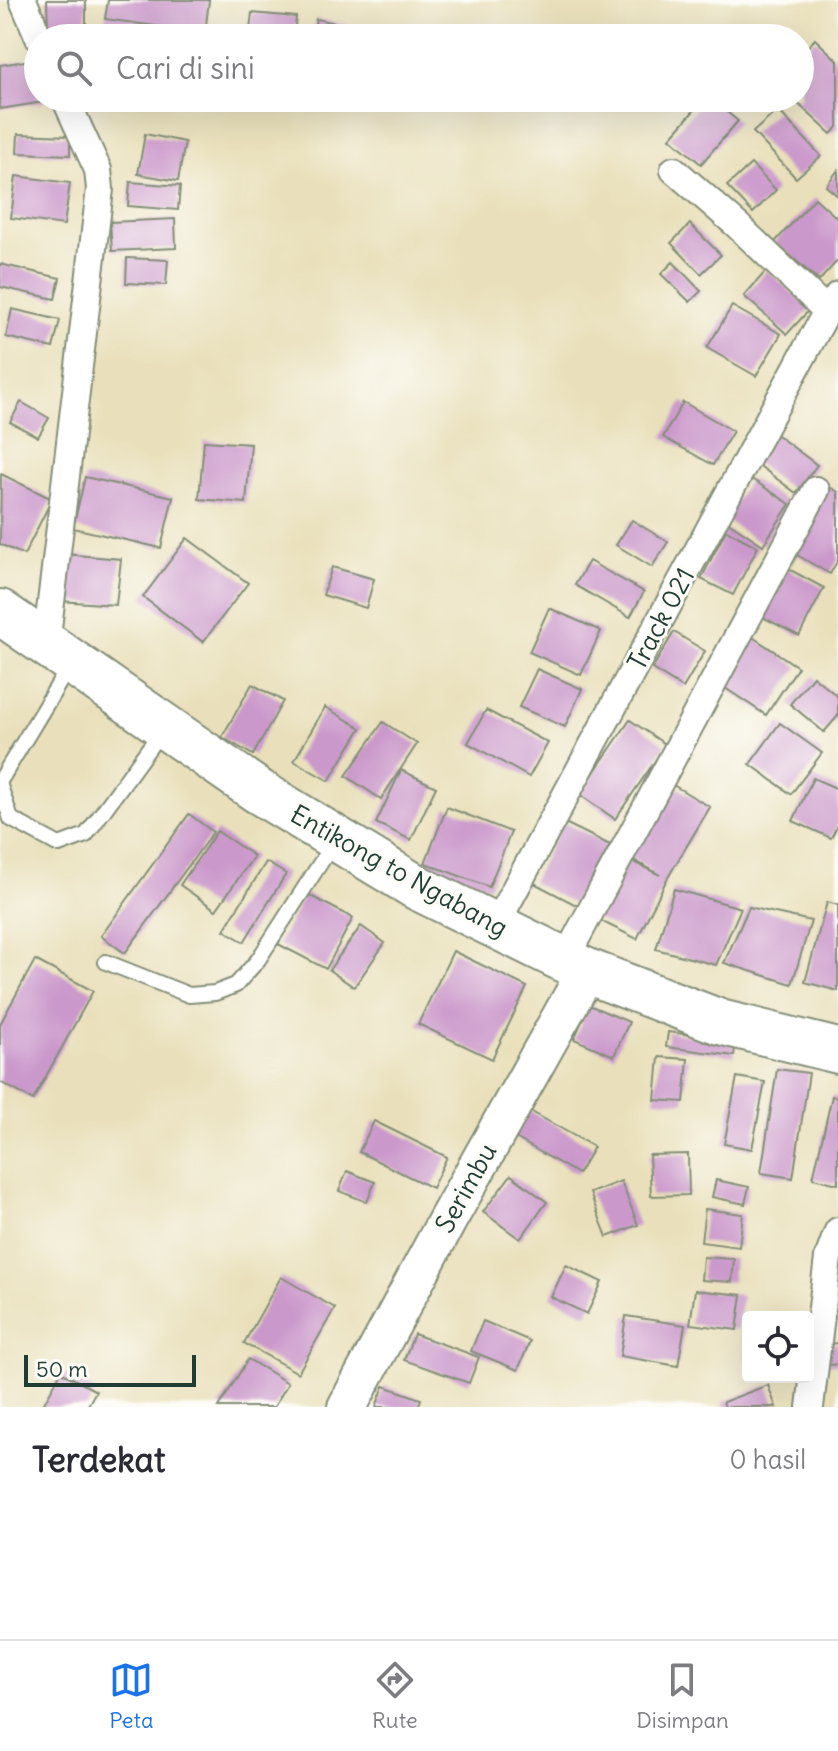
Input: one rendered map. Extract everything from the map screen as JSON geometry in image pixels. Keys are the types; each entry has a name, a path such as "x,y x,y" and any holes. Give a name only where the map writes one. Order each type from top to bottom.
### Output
{"highway":[{"name":"Entikong to Ngabang","path":"0,612 258,791 416,887 576,966 720,1022 838,1051"}],"main road":[{"name":"Serimbu","path":"347,1407 448,1219 576,966"}],"street":[{"path":"23,0 33,24"},
{"path":"58,654 100,189 98,170 71,112"},
{"path":"674,170 832,303"},
{"name":"Track 021","path":"495,926 832,303"},
{"path":"576,966 816,490"},
{"path":"810,1407 828,1258 838,1231"}],"lane":[{"path":"58,654 0,783 11,819 59,845 86,835 165,727"},
{"path":"106,962 189,995 215,993 236,985 258,960 336,838"}],"building":[{"path":"47,0 86,0 86,24 48,24"},
{"path":"108,0 209,0 206,24 141,24 105,19"},
{"path":"252,13 296,17 295,24 251,24"},
{"path":"316,19 341,24 315,24"},
{"path":"814,40 838,61 838,127 831,134 807,112 814,112"},
{"path":"24,61 24,105 0,109 0,65"},
{"path":"693,112 727,112 738,121 701,164 670,138"},
{"path":"776,112 780,112 821,156 796,178 753,132"},
{"path":"18,134 70,136 70,155 17,153"},
{"path":"145,134 185,142 178,181 138,174"},
{"path":"751,164 776,190 753,213 727,186"},
{"path":"838,170 838,196 826,186"},
{"path":"16,176 70,183 64,225 11,218"},
{"path":"130,182 180,186 178,210 128,206"},
{"path":"815,198 838,219 838,260 819,281 775,242"},
{"path":"175,219 176,248 112,251 110,222"},
{"path":"690,224 721,255 701,274 671,243"},
{"path":"127,258 168,260 166,285 126,283"},
{"path":"673,262 701,291 690,302 661,274"},
{"path":"0,264 60,278 55,299 0,287"},
{"path":"767,270 810,309 787,334 744,296"},
{"path":"732,306 781,334 756,376 707,348"},
{"path":"12,309 60,320 53,348 6,337"},
{"path":"21,402 49,418 38,437 10,422"},
{"path":"683,402 733,431 713,465 663,437"},
{"path":"774,433 817,465 796,493 753,461"},
{"path":"204,441 251,444 246,503 199,499"},
{"path":"1,474 52,499 24,555 0,544"},
{"path":"85,477 173,497 161,548 73,528"},
{"path":"750,478 790,504 763,545 724,519"},
{"path":"828,486 838,492 838,560 830,574 790,551"},
{"path":"632,520 668,542 652,567 616,545"},
{"path":"726,530 758,547 733,595 701,579"},
{"path":"187,538 248,583 203,642 143,597"},
{"path":"64,554 121,559 116,605 60,601"},
{"path":"589,561 644,592 630,617 575,585"},
{"path":"783,566 824,588 799,636 757,614"},
{"path":"332,567 374,579 366,608 323,595"},
{"path":"549,608 601,631 581,675 529,652"},
{"path":"674,632 705,651 683,688 652,669"},
{"path":"751,636 798,667 766,715 719,684"},
{"path":"537,669 582,689 565,727 519,707"},
{"path":"813,676 838,697 838,716 824,732 790,704"},
{"path":"252,684 283,701 253,755 222,737"},
{"path":"325,707 361,728 329,781 294,761"},
{"path":"486,710 548,743 529,777 468,743"},
{"path":"630,720 666,745 615,819 579,794"},
{"path":"383,722 417,744 381,799 346,776"},
{"path":"780,723 822,753 791,794 750,764"},
{"path":"401,770 436,787 411,840 376,823"},
{"path":"813,778 838,789 838,824 831,838 793,821"},
{"path":"668,782 710,807 667,879 637,939 595,918 625,858 660,875 625,855"},
{"path":"447,807 511,832 489,887 425,863"},
{"path":"189,814 213,832 125,953 101,936"},
{"path":"563,822 610,845 578,906 532,882"},
{"path":"217,831 254,856 216,910 180,885"},
{"path":"266,862 286,874 244,942 224,930"},
{"path":"674,889 741,908 716,965 656,949"},
{"path":"305,893 353,918 326,969 278,944"},
{"path":"827,902 838,905 838,991 805,982"},
{"path":"749,907 811,921 792,984 724,963"},
{"path":"361,926 385,943 354,987 329,970"},
{"path":"453,951 527,987 492,1059 418,1024"},
{"path":"35,960 93,991 33,1100 0,1082 0,1024"},
{"path":"589,1005 629,1022 614,1056 574,1039"},
{"path":"668,1032 736,1041 734,1056 666,1047"},
{"path":"659,1057 688,1059 684,1102 655,1100"},
{"path":"777,1069 809,1073 793,1178 761,1173"},
{"path":"737,1077 765,1082 752,1149 724,1144"},
{"path":"832,1096 838,1097 838,1184 813,1178"},
{"path":"530,1111 594,1147 578,1174 514,1137"},
{"path":"374,1121 447,1157 432,1188 359,1152"},
{"path":"688,1154 689,1195 651,1196 649,1155"},
{"path":"347,1171 375,1182 367,1202 339,1191"},
{"path":"511,1175 547,1202 520,1239 483,1212"},
{"path":"716,1180 749,1187 745,1204 712,1197"},
{"path":"621,1181 638,1225 607,1237 590,1193"},
{"path":"705,1209 743,1214 739,1247 701,1242"},
{"path":"703,1257 734,1259 732,1282 701,1280"},
{"path":"566,1265 602,1282 587,1314 551,1297"},
{"path":"281,1277 335,1308 298,1373 244,1343"},
{"path":"695,1290 742,1295 737,1330 690,1324"},
{"path":"626,1316 685,1325 678,1366 620,1356"},
{"path":"483,1321 530,1341 518,1370 471,1351"},
{"path":"414,1334 479,1357 469,1383 404,1360"},
{"path":"838,1343 838,1364 829,1365 828,1344"},
{"path":"248,1359 288,1383 274,1407 219,1407"},
{"path":"61,1372 96,1391 87,1407 42,1407"},
{"path":"768,1385 776,1407 725,1407 723,1402"},
{"path":"384,1386 421,1399 418,1407 376,1407"}]}
